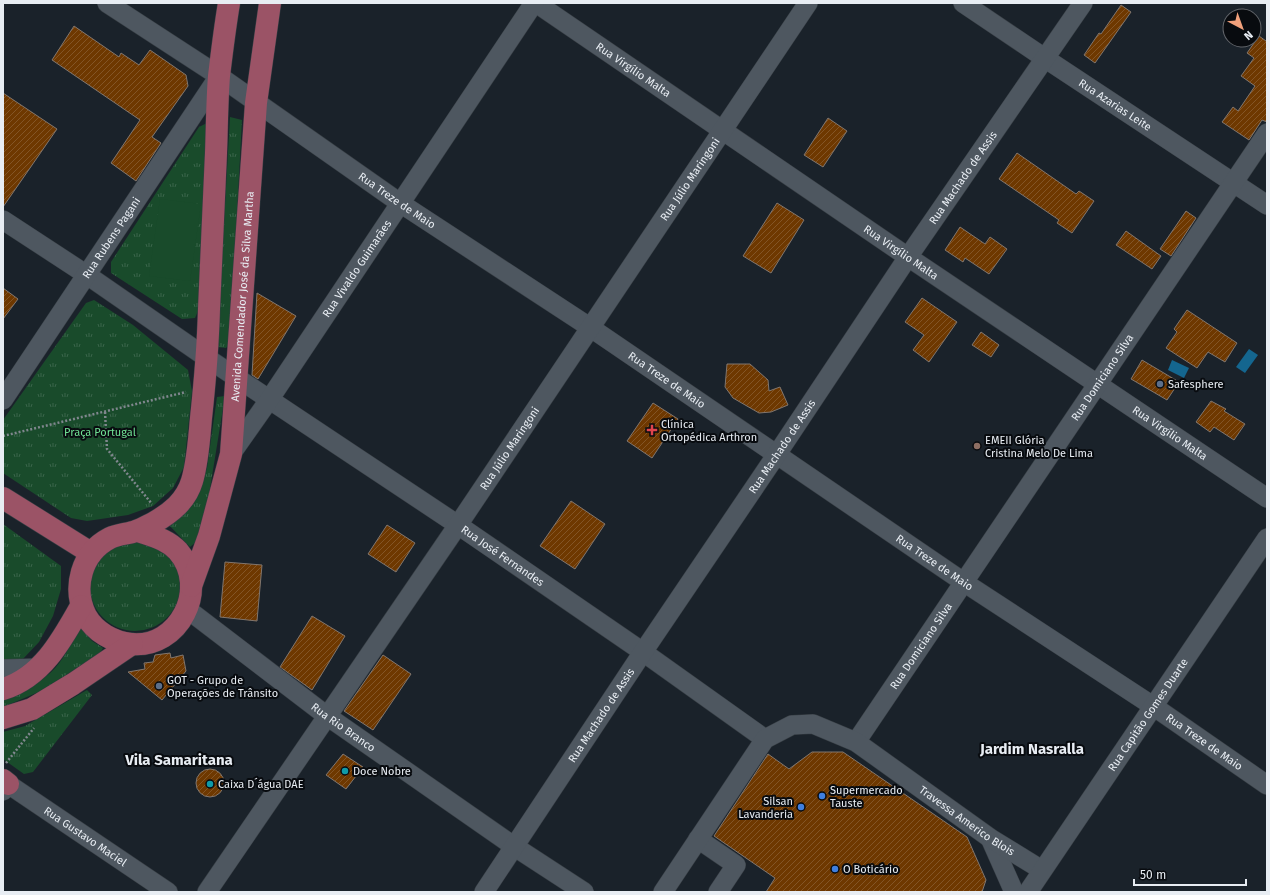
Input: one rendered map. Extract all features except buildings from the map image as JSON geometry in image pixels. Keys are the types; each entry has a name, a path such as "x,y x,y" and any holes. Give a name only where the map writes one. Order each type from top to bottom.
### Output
{"main road":[{"path":"138,531 163,539 178,551 188,567 191,597 187,609 179,624 166,636 150,643 132,644 116,641 101,633 89,621 82,606 78,588 82,570 91,553 101,543 113,536 138,531 162,518 181,504 192,483 197,460 207,358 219,76 228,3"},
{"name":"Avenida Comendador José da Silva Martha","path":"191,586 209,536 231,454 256,103 270,3"},
{"path":"3,498 91,553"},
{"path":"3,689 12,686 39,668 62,640 82,606"},
{"path":"3,718 32,709 73,684 132,644"}],"street":[{"name":"Rua Treze de Maio","path":"107,3 219,76 400,203 590,328 965,583 1153,706 1267,785"},
{"name":"Rua Virgílio Malta","path":"535,3 908,257 1267,498"},
{"name":"Rua Vivaldo Guimarães","path":"231,454 270,400 400,203 535,3"},
{"name":"Rua Júlio Maringoni","path":"207,892 458,525 808,3"},
{"name":"Rua Azarias Leite","path":"964,3 1267,205"},
{"name":"Rua Machado de Assis","path":"484,892 908,257 1046,59 1083,3"},
{"name":"Rua Rubens Pagani","path":"3,400 219,76"},
{"name":"Rua Domiciano Silva","path":"856,742 965,583 1267,133"},
{"path":"3,220 87,275 207,358"},
{"name":"Rua José Fernandes","path":"207,358 458,525 643,652 765,739"},
{"name":"Rua Capitão Gomes Duarte","path":"1028,892 1267,538"},
{"name":"Rua Rio Branco","path":"187,609 327,716 515,847 584,892"},
{"path":"3,669 39,668"},
{"name":"Travessa Americo Blois","path":"765,739 792,725 813,724 856,742 990,838 1042,870"},
{"path":"663,892 765,739"},
{"name":"Rua Gustavo Maciel","path":"4,780 168,892"},
{"path":"990,838 1014,892"},
{"path":"698,839 736,865 718,892"}],"path":[{"path":"3,436 192,391 204,390"},
{"path":"105,412 107,449 162,518"},
{"path":"4,780 36,726"}],"green space":[{"path":"230,117 242,120 230,343 226,348 217,347"},
{"path":"209,122 198,311 195,318 182,319 111,273 111,262 199,127"},
{"path":"160,199 201,204 190,281 149,276"},
{"name":"Praça Portugal","path":"94,300 133,325 188,370 192,391 184,467 173,488 153,506 128,515 87,521 71,518 3,473 3,420 86,303"},
{"path":"225,396 206,513 197,541 190,547 169,525 187,509 198,495 207,468 217,397"},
{"path":"3,524 61,566 61,589 53,616 39,642 21,661 3,671"},
{"path":"135,541 152,544 167,554 177,569 180,586 177,603 167,618 152,628 135,631 118,628 103,618 93,603 90,586 93,569 103,554 118,544"},
{"path":"80,627 92,641 103,648 100,653 41,691 3,707 3,699 38,682 56,667 72,643"},
{"path":"87,690 92,695 33,772 24,774 3,759 3,732 25,726"}],"water":[{"path":"1249,349 1258,355 1245,373 1236,367"},
{"path":"1172,360 1189,368 1184,378 1168,370"}],"place":[{"name":"Safesphere","path":"1160,384"},
{"name":"Clínica Ortopédica Arthron","path":"652,430"},
{"name":"EMEII Glória Cristina Melo De Lima","path":"977,446"},
{"name":"GOT - Grupo de Operações de Trânsito","path":"159,686"},
{"name":"Doce Nobre","path":"345,771"},
{"name":"Caixa D´água DAE","path":"210,784"},
{"name":"Supermercado Tauste","path":"822,796"},
{"name":"Silsan Lavanderia","path":"801,807"},
{"name":"O Boticário","path":"835,869"}],"district":[{"name":"Jardim Nasralla","path":"1032,749"},
{"name":"Vila Samaritana","path":"179,760"}]}
